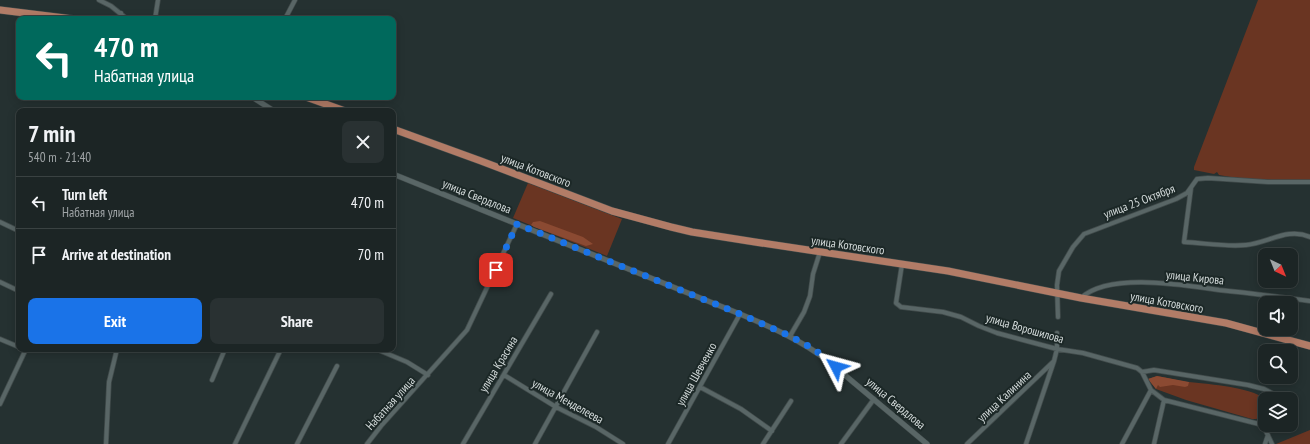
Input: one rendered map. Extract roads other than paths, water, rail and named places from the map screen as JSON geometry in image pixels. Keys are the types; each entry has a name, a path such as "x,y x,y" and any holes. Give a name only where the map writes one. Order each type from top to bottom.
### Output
{"highway":[{"path":"0,10 49,16"},
{"path":"314,100 337,108"},
{"name":"улица Котовского","path":"396,130 481,160 628,216 692,232 948,271 1081,298 1226,323 1310,346"}],"street":[{"path":"99,0 111,6 124,16"},
{"path":"155,16 158,0"},
{"path":"286,16 295,0"},
{"path":"257,100 269,108"},
{"name":"улица Свердлова","path":"396,175 740,314 790,336 814,349 927,444"},
{"name":"улица 25 Октября","path":"1058,317 1057,285 1059,271 1073,247 1084,234 1176,199 1187,193 1197,178 1268,182 1310,182"},
{"path":"1191,187 1184,242 1247,245 1289,233 1305,234 1310,237"},
{"path":"0,222 16,230"},
{"name":"Набатная улица","path":"367,444 381,426 467,330 517,224"},
{"path":"790,336 804,312 810,296 813,274 820,252"},
{"name":"улица Ворошилова","path":"902,264 896,302 900,307 943,312 961,317 997,333 1057,349 1083,353 1113,361 1137,368 1142,372 1154,370 1248,384 1268,392"},
{"path":"0,282 16,290"},
{"name":"улица Кирова","path":"1081,298 1088,292 1100,287 1118,284 1143,283 1170,284 1310,301"},
{"name":"улица Красина","path":"463,444 551,294"},
{"name":"улица Шевченко","path":"668,444 740,314"},
{"path":"535,444 597,332"},
{"path":"1026,444 1054,361 1057,349 1057,333"},
{"path":"0,339 16,347"},
{"path":"0,404 1,397 23,352"},
{"path":"106,444 109,382 116,352"},
{"path":"212,380 224,352"},
{"path":"235,444 280,352"},
{"name":"Набатная улица","path":"383,352 407,362 428,375"},
{"name":"улица Калинина","path":"968,444 1054,361"},
{"path":"297,444 337,366"},
{"path":"1142,372 1151,390 1164,400 1258,424"},
{"name":"улица Менделеева","path":"504,375 556,407 596,427 623,444"},
{"path":"700,387 741,409 772,431"},
{"path":"1122,444 1151,390"},
{"path":"841,444 874,399"},
{"path":"1154,444 1164,400"},
{"path":"763,444 791,401"},
{"path":"1266,432 1272,444"},
{"path":"1265,444 1268,435"}]}
